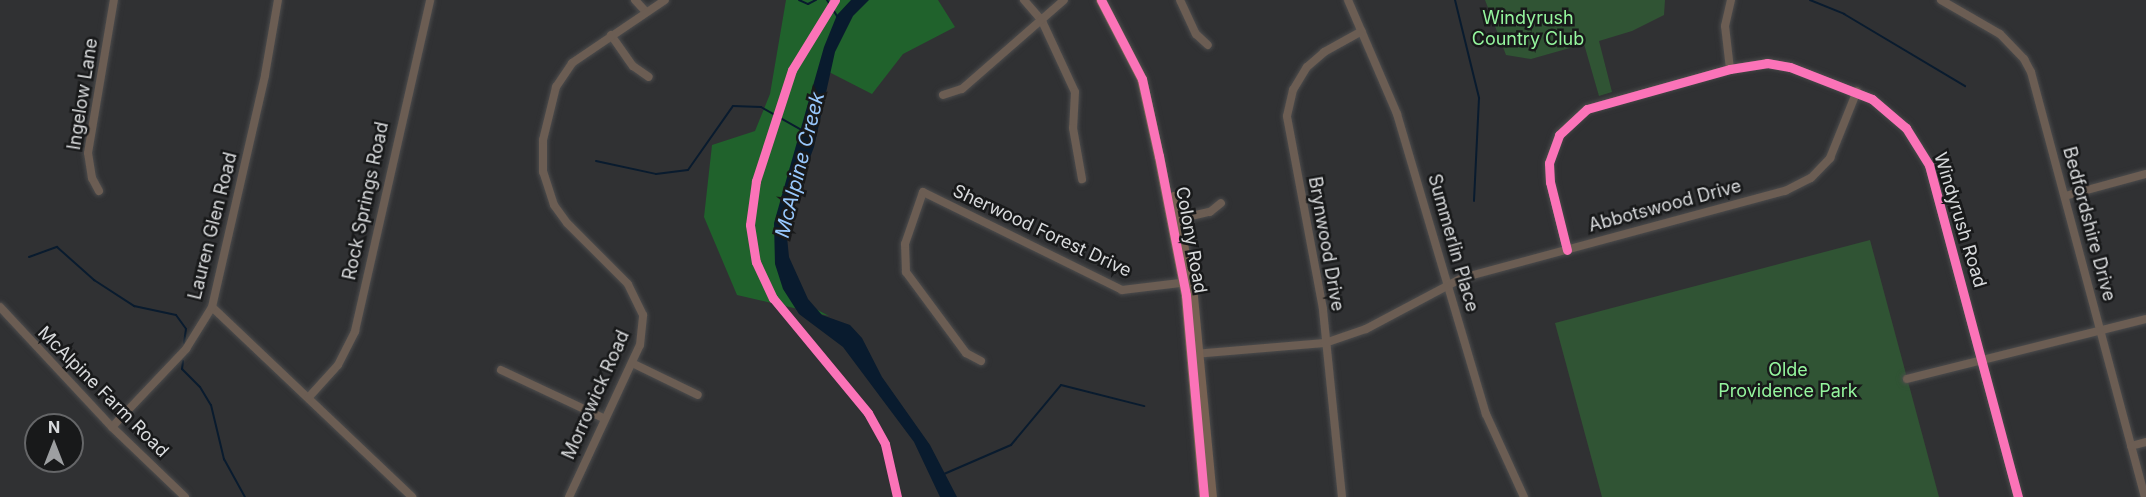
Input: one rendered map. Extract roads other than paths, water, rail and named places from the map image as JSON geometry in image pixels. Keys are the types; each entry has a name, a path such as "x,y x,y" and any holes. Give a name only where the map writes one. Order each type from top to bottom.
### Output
{"main road":[{"name":"Colony Road","path":"1101,0 1142,79 1175,220"},
{"name":"Colony Road","path":"1110,0 1149,81 1186,282 1212,497"},
{"name":"Colony Road","path":"1196,354 1204,497"}],"street":[{"name":"Ingelow Lane","path":"99,191 92,178 88,153 114,0"},
{"name":"Lauren Glen Road","path":"112,427 186,350 212,307 266,75 278,0"},
{"name":"Rock Springs Road","path":"309,397 338,365 355,331 430,0"},
{"path":"635,0 646,12"},
{"name":"Morrowick Road","path":"569,497 642,337 640,304 628,284 560,214 545,182 542,157 560,78 578,57 665,0"},
{"path":"1024,0 1042,21 1075,92 1073,128 1082,179"},
{"path":"943,95 962,89 1064,0"},
{"path":"1180,0 1196,34 1208,45"},
{"name":"Summerlin Place","path":"1348,0 1403,133 1491,427 1524,497"},
{"path":"1730,69 1725,26 1731,0"},
{"name":"Bedfordshire Drive","path":"1941,0 2000,34 2024,59 2034,80 2145,497"},
{"name":"Brynwood Drive","path":"1342,497 1318,279 1287,116 1293,90 1307,67 1324,52 1362,31"},
{"path":"611,34 633,66 649,77"},
{"name":"Windyrush Road","path":"1567,250 1549,169 1552,150 1567,124 1600,104 1752,64 1781,65 1857,91 1897,117 1926,157 2018,497"},
{"name":"Abbotswood Drive","path":"1196,354 1325,343 1366,329 1448,284 1799,185 1820,170 1834,152 1857,91"},
{"path":"2065,196 2146,174"},
{"name":"Sherwood Forest Drive","path":"981,362 966,353 906,272 905,244 919,211 921,196 929,192 957,209 1122,290 1186,282"},
{"path":"1175,220 1210,212 1221,203"},
{"name":"McAlpine Farm Road","path":"0,307 112,427 185,497"},
{"path":"212,307 412,497"},
{"path":"1907,379 2146,319"},
{"path":"632,363 698,395"},
{"path":"501,370 605,419"},
{"path":"2131,446 2146,442"}],"water":[{"name":"McAlpine Creek","path":"851,0 869,0 853,16 835,52 814,147 797,192 787,237 789,257 808,299 822,315 850,325 862,338 882,377 930,445 957,497 940,497 914,442 843,347 799,314 783,289 775,264 774,223 824,47 837,15"}],"waterway":[{"path":"799,0 808,4 816,0"},
{"path":"827,0 837,16"},
{"path":"1455,0 1479,98 1474,201"},
{"path":"1810,0 1844,14 1965,86"},
{"name":"McAlpine Creek","path":"596,161 656,174 688,170 733,106 761,107 805,132"},
{"path":"29,257 57,247 94,280 134,306 176,315 186,329 184,343"},
{"path":"183,361 182,369 200,387 211,405 224,459 245,497"},
{"path":"944,474 1011,445 1061,385 1144,406"}],"park label":[{"name":"Windyrush Country Club","path":"1528,29"},
{"name":"Olde Providence Park","path":"1788,382"}]}
